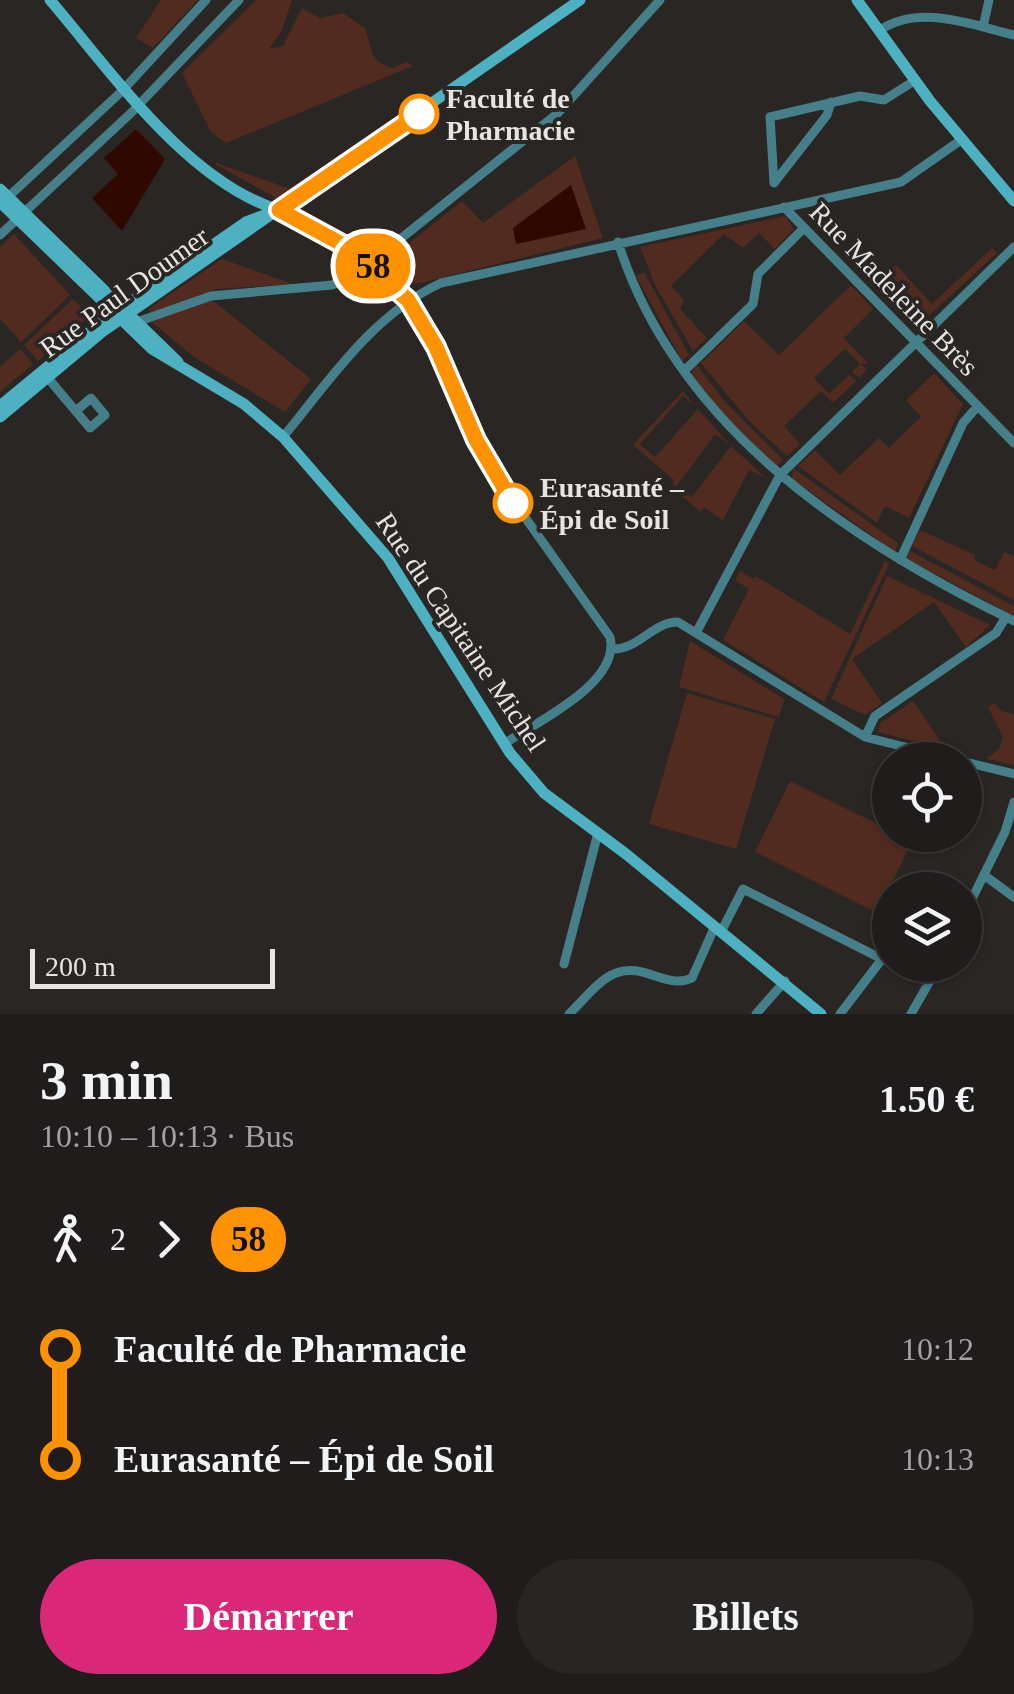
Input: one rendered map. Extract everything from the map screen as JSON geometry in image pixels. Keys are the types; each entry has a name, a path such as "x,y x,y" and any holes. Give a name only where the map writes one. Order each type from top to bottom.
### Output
{"main road":[{"path":"50,0 125,88 201,164 258,202 279,210"},
{"name":"Rue Paul Doumer","path":"0,417 246,222 279,210 580,0"},
{"path":"857,0 914,81 1014,201"},
{"name":"Rue du Capitaine Michel","path":"2,199 124,316 158,355 244,404 284,437 388,558 504,744 544,794 786,981 821,1014"},
{"name":"Rue Paul Doumer","path":"0,406 124,316"}],"street":[{"path":"2,199 125,88 206,0"},
{"path":"0,235 140,104 239,0"},
{"path":"124,316 211,296 332,286 370,264 531,136 584,85 660,0"},
{"path":"983,28 989,0"},
{"path":"878,32 894,22 920,17 1014,34"},
{"path":"831,102 827,116 774,183 770,116 831,102 860,96 884,100 914,81"},
{"path":"284,437 366,336 408,300 454,278 912,178 961,140"},
{"name":"Rue Madeleine Brès","path":"784,207 1014,443"},
{"path":"279,210 370,264 408,300 436,347 492,470 598,616 612,649 602,675 504,744"},
{"path":"684,371 752,304 758,274 804,228"},
{"path":"618,242 645,306 684,371 731,428 780,475 900,560 1010,619 996,633 877,714 865,736"},
{"path":"696,633 780,475 1014,247"},
{"path":"47,377 76,411"},
{"path":"900,560 963,423 976,408"},
{"path":"612,649 632,647 671,621 865,736 888,742"},
{"path":"982,766 1014,774"},
{"path":"982,879 1014,802"},
{"path":"564,964 598,834"},
{"path":"984,875 1014,897"},
{"path":"568,1014 620,971 635,970 681,982 692,978 743,889 872,954"},
{"path":"840,1014 872,980"},
{"path":"756,1014 786,981"},
{"path":"910,1014 929,982"}],"shaded area":[{"path":"161,0 198,0 153,48 136,38"},
{"path":"256,0 292,0 282,30 269,49 283,46 302,8 320,18 343,13 365,28 372,53 379,62 392,68 406,62 413,66 226,143 211,132 182,73"},
{"path":"136,129 165,159 122,231 92,198 118,174 104,158"},
{"path":"575,156 603,238 420,283 403,284 383,264 462,201 483,223"},
{"path":"216,163 293,190 280,200"},
{"path":"571,185 586,229 516,244 513,228"},
{"path":"785,216 794,229 775,249 759,233 743,248 724,234 671,286 684,300 680,309 707,338 693,351 656,287 640,247"},
{"path":"14,234 70,295 21,342 0,319 0,247"},
{"path":"992,248 997,253 924,320 920,315 912,322 877,283 896,265 932,304"},
{"path":"222,259 293,284 216,289 151,314 148,309"},
{"path":"644,272 689,355 682,361 636,276"},
{"path":"851,285 873,309 844,338 868,363 861,364 867,370 859,378 852,372 860,364 845,349 814,378 829,394 849,375 856,381 833,403 821,391 784,426 800,444 787,456 748,420 701,363 744,321 779,355"},
{"path":"73,299 90,316 38,361 24,345"},
{"path":"212,300 311,379 285,412 194,357 152,322"},
{"path":"20,349 33,364 0,392 0,367"},
{"path":"696,364 725,402 783,460 776,467 735,428 691,375"},
{"path":"934,373 963,404 909,518 885,506 877,523 798,466 815,450 840,475 879,438 889,448 921,417 906,400"},
{"path":"683,391 695,406 683,396 640,444 655,457 698,409 729,444 715,434 677,486 692,497 731,446 766,478 749,470 723,520 739,532 704,507 701,512 672,488 674,480 633,445"},
{"path":"793,468 898,543 895,552 792,479"},
{"path":"920,530 975,555 974,560 995,570 1004,552 1014,556 1014,600 912,546"},
{"path":"908,550 1014,606 1014,616 907,559"},
{"path":"885,561 889,564 824,702 723,640 749,589 735,580 740,571 754,579 756,576 850,634"},
{"path":"887,576 990,625 966,647 934,602 852,659 882,703 865,715 831,699"},
{"path":"690,641 784,699 779,717 679,687"},
{"path":"687,693 775,719 736,849 649,824"},
{"path":"913,701 941,742 918,742 878,732 880,723"},
{"path":"995,703 1001,711 1014,714 1014,765 986,759 999,749 1003,737 988,707"},
{"path":"790,781 872,821 872,852 907,852 897,872 872,872 872,910 755,852"}],"bus line":[{"name":"58","path":"419,114 279,210 349,248 408,300 436,347 476,440 513,503"}],"place":[{"name":"Faculté de Pharmacie","path":"419,114"},
{"name":"Eurasanté – Épi de Soil","path":"513,503"}]}
